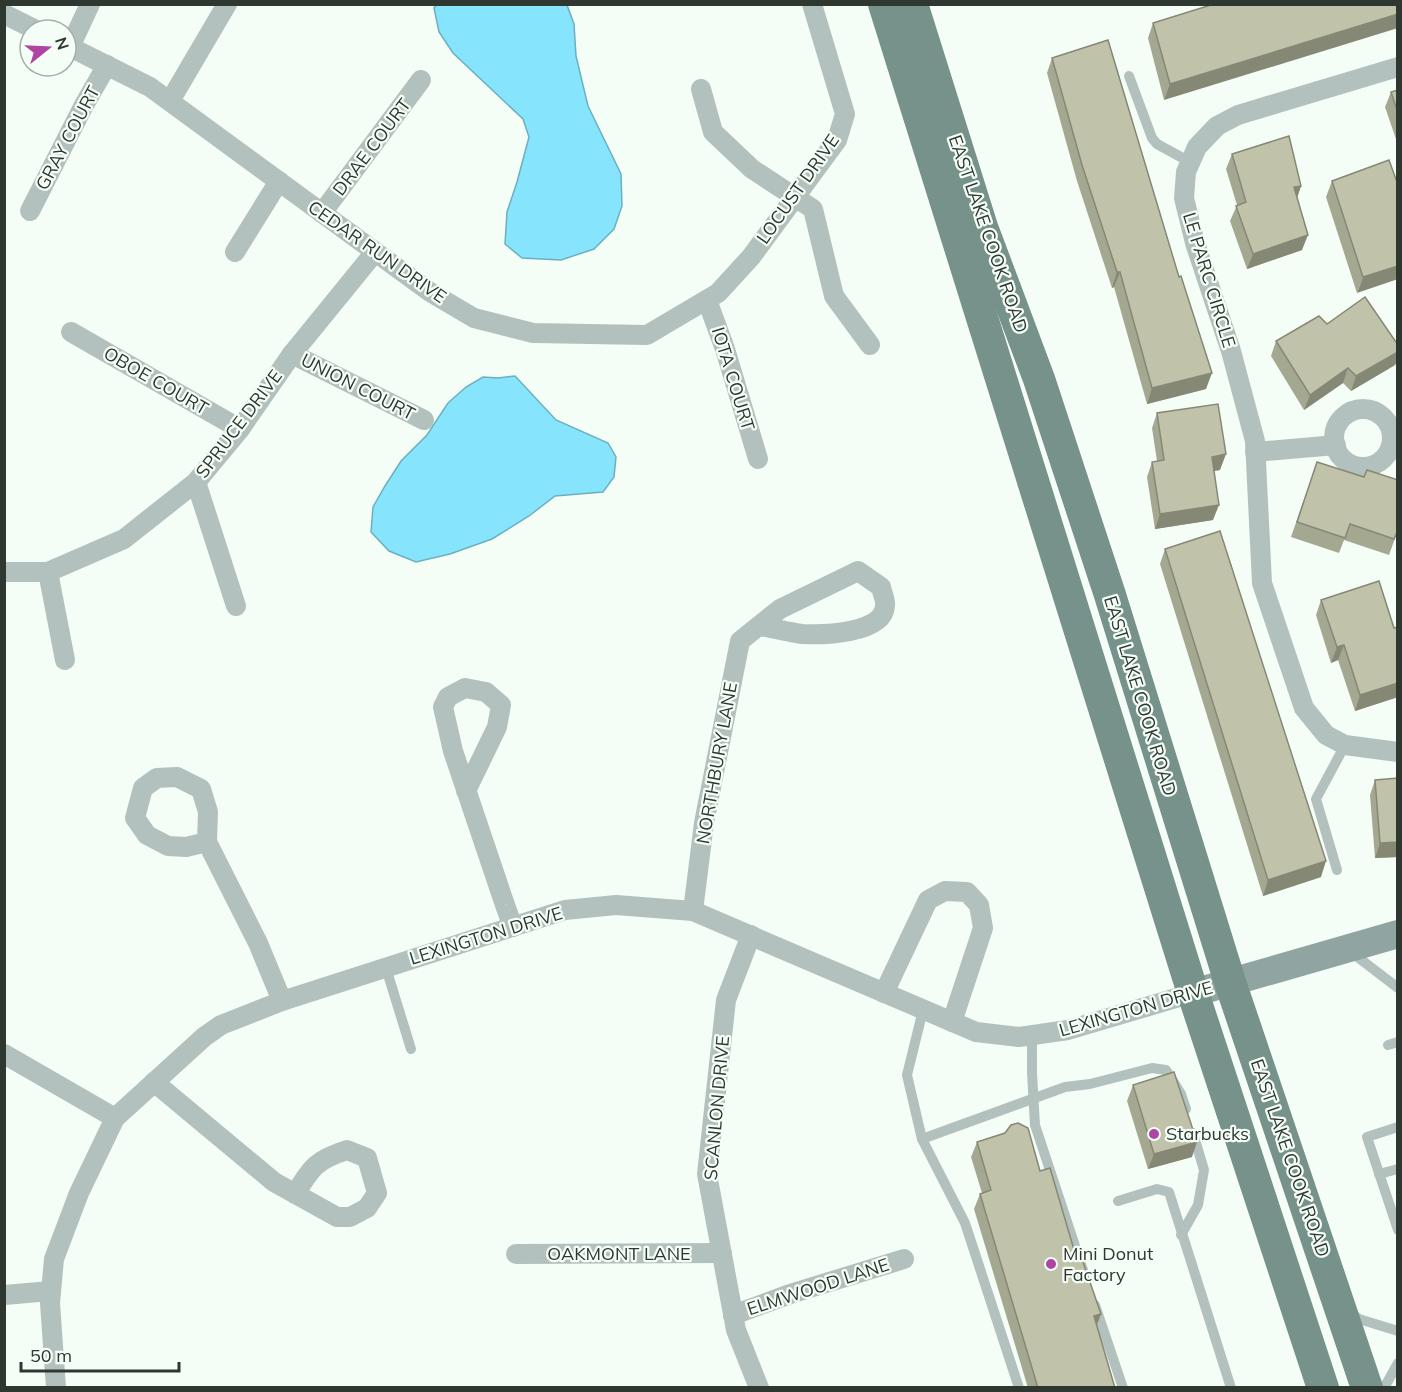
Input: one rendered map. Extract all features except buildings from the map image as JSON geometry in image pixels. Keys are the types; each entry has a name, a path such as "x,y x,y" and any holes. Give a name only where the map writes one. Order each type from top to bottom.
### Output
{"main road":[{"name":"EAST LAKE COOK ROAD","path":"884,4 1193,993 1323,1388"},
{"name":"EAST LAKE COOK ROAD","path":"912,4 982,226 1039,379 1110,595 1230,982 1367,1388"}],"street":[{"path":"78,27 90,4"},
{"path":"170,101 227,4"},
{"name":"LOCUST DRIVE","path":"713,296 751,257 837,140 845,114 812,4"},
{"path":"4,14 18,21"},
{"name":"CEDAR RUN DRIVE","path":"78,51 150,87 430,292 474,318 533,333 647,335 713,296"},
{"name":"GRAY COURT","path":"30,211 107,65"},
{"name":"LE PARC CIRCLE","path":"1398,68 1238,116 1217,126 1197,147 1190,162 1186,172 1184,198 1195,243 1231,351 1255,441 1262,583 1304,708 1326,735 1345,745 1398,752"},
{"name":"DRAE COURT","path":"322,213 421,80"},
{"path":"701,89 714,132 752,169 813,209 834,296 870,345"},
{"path":"235,252 279,181"},
{"name":"SPRUCE DRIVE","path":"4,572 48,572 124,539 196,482 240,429 292,354 375,252"},
{"name":"IOTA COURT","path":"713,296 725,349 758,459"},
{"name":"OBOE COURT","path":"71,332 240,429"},
{"name":"UNION COURT","path":"292,354 424,420"},
{"path":"1255,452 1336,445"},
{"path":"196,482 236,606"},
{"path":"48,572 65,660"},
{"name":"NORTHBURY LANE","path":"693,911 704,823 740,641 780,609 858,572 881,587 885,606 879,618 868,626 843,633 802,634 759,626"},
{"path":"466,791 497,727 501,705 486,692 465,688 448,697 443,707 453,751 466,791 513,927"},
{"path":"207,842 258,944 282,1001"},
{"path":"884,993 928,900 945,891 967,892 979,906 982,928 952,1022"},
{"name":"LEXINGTON DRIVE","path":"56,1388 50,1303 54,1259 79,1193 115,1118 204,1037 221,1025 282,1001 565,910 616,906 693,911 976,1032 1019,1037 1068,1030 1398,934"},
{"name":"SCANLON DRIVE","path":"751,935 726,1000 707,1174 736,1330 759,1388"},
{"path":"4,1054 115,1118"},
{"path":"154,1082 273,1182 295,1194"},
{"name":"OAKMONT LANE","path":"516,1254 722,1253"},
{"name":"ELMWOOD LANE","path":"733,1315 790,1294 904,1259"},
{"path":"4,1295 51,1291"}],"lane":[{"path":"1129,76 1152,138 1157,144 1190,162"},
{"path":"1337,870 1316,799 1345,745"},
{"path":"1346,948 1398,988"},
{"path":"386,968 411,1049"},
{"path":"923,1010 907,1075 922,1139 965,1223 1019,1388"},
{"path":"1032,1035 1035,1125 1123,1388"},
{"path":"922,1139 1065,1087 1090,1084 1152,1068 1166,1070 1181,1094 1204,1170 1198,1204 1181,1235"},
{"path":"1397,1228 1393,1200 1379,1174 1367,1137 1398,1127"},
{"path":"1379,1174 1398,1169"},
{"path":"1118,1201 1157,1189 1168,1192 1230,1388"},
{"path":"1340,1303 1359,1319 1398,1331"},
{"path":"1384,1388 1398,1364"}],"water":[{"path":"437,4 567,5 574,24 576,56 588,106 621,174 622,206 614,229 594,249 561,260 522,258 505,244 507,212 529,137 523,119 453,53 439,32 434,8"},
{"path":"515,376 556,420 608,443 616,457 614,477 603,492 555,496 529,516 492,539 450,554 416,562 389,551 371,532 373,507 401,461 427,435 448,403 466,387 483,377"}],"place":[{"name":"Starbucks","path":"1154,1134"},
{"name":"Mini Donut Factory","path":"1051,1264"}]}
